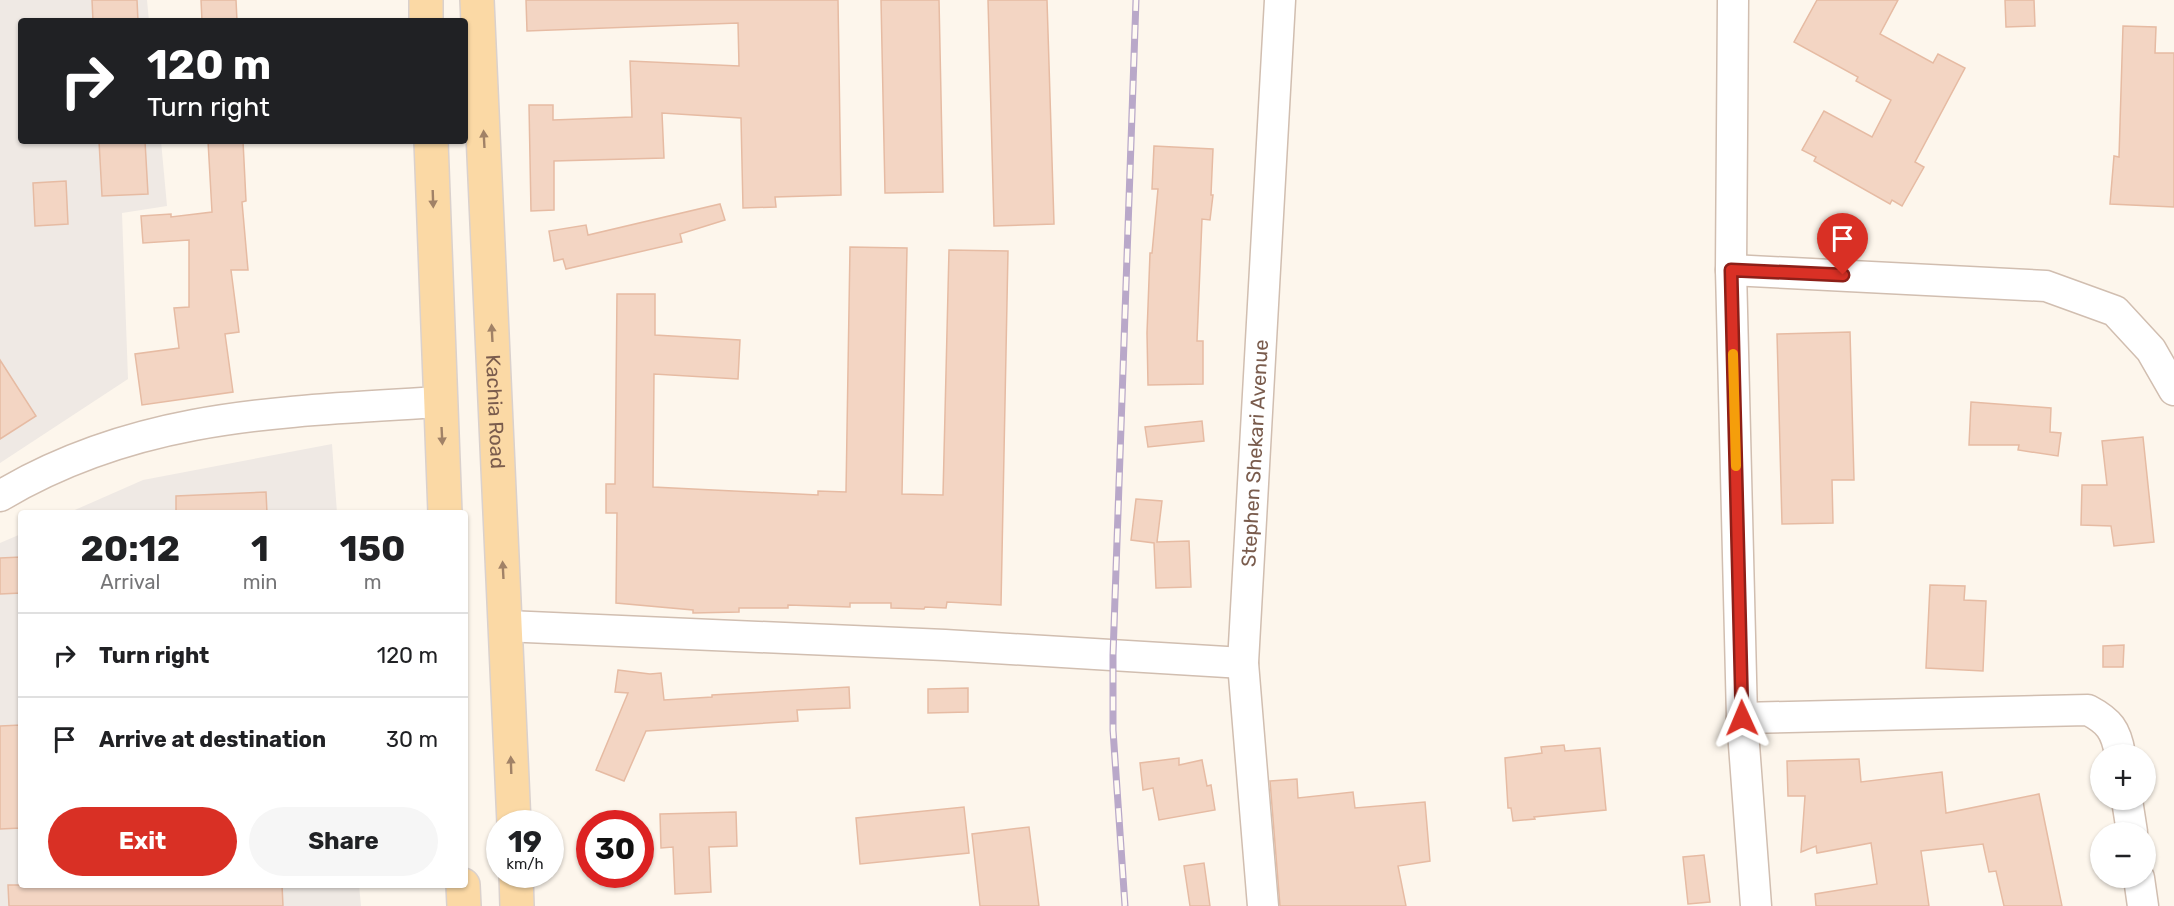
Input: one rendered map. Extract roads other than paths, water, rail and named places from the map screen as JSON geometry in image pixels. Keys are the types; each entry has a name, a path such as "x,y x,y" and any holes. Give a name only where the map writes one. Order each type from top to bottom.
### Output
{"main road":[{"path":"426,0 426,18"},
{"name":"Kachia Road","path":"477,0 513,810"},
{"path":"431,144 445,510"},
{"path":"463,888 464,906"},
{"path":"516,888 517,906"}],"street":[{"name":"Stephen Shekari Avenue","path":"1263,906 1243,663 1280,0"},
{"path":"1733,0 1731,270 1742,718 1756,906"},
{"path":"1731,270 2046,286 2115,311 2151,350 2174,390"},
{"path":"0,496 66,461 126,440 189,425 261,413 440,402"},
{"path":"505,626 945,645 1243,663"},
{"path":"1742,718 2088,710 2104,719 2115,733 2118,744"},
{"path":"2140,888 2143,906"}],"railway":[{"path":"1125,906 1113,730 1113,655 1136,0"}]}
